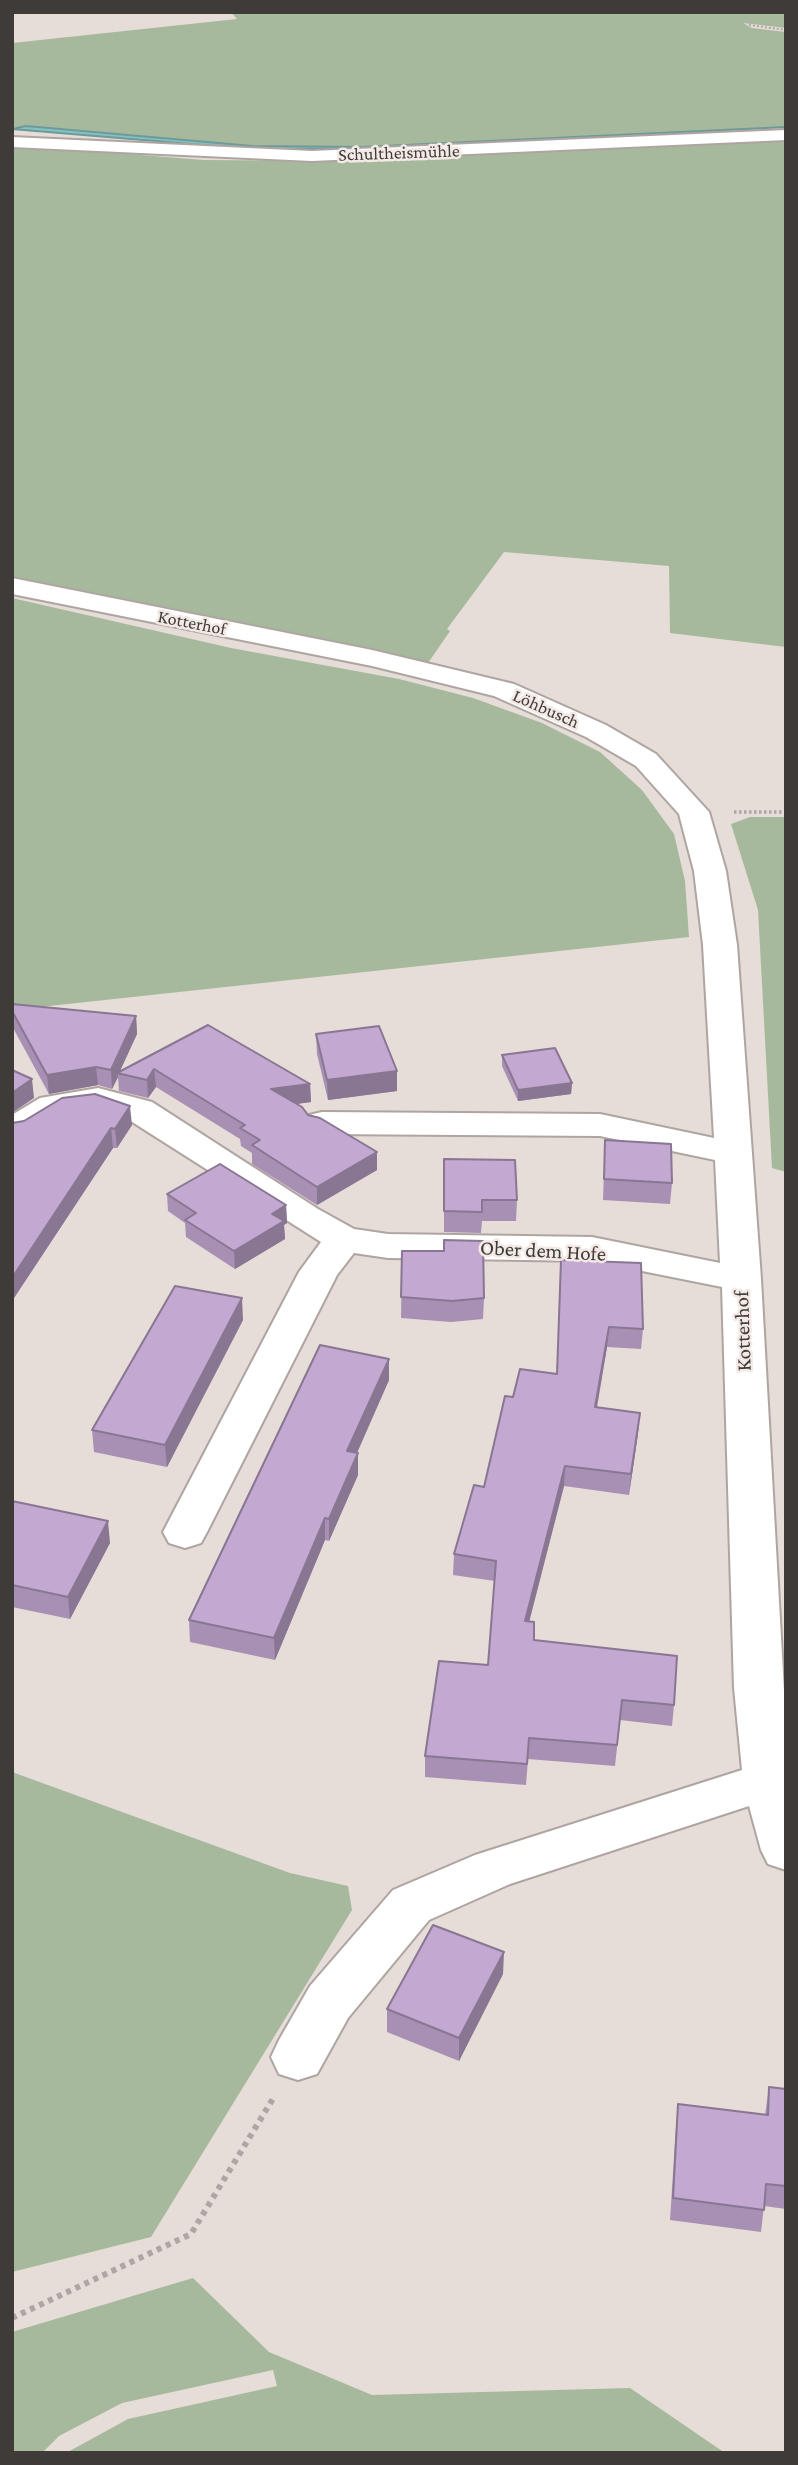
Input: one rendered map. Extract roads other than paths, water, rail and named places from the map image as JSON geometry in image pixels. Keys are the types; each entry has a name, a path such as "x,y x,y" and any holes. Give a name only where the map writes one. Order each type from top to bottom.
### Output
{"street":[{"name":"Schultheismühle","path":"12,142 227,155 313,156 786,135"},
{"name":"Kotterhof","path":"12,586 372,657"},
{"name":"Löhbusch","path":"372,657 504,690 596,731 646,760 694,812"},
{"name":"Kotterhof","path":"694,812 710,870 720,945 741,1279 758,1688 767,1781 786,1850"},
{"name":"Ober dem Hofe","path":"12,1130 53,1106 98,1099 139,1110 304,1217 344,1239 388,1247 592,1249 741,1279"},
{"path":"322,1123 600,1125 733,1153"},
{"path":"186,1532 319,1272 344,1239"},
{"path":"298,2057 329,2002 411,1905 493,1869 767,1781"}],"water":[{"path":"26,126 252,146 362,147 786,127 363,149 250,149 12,129"}]}
